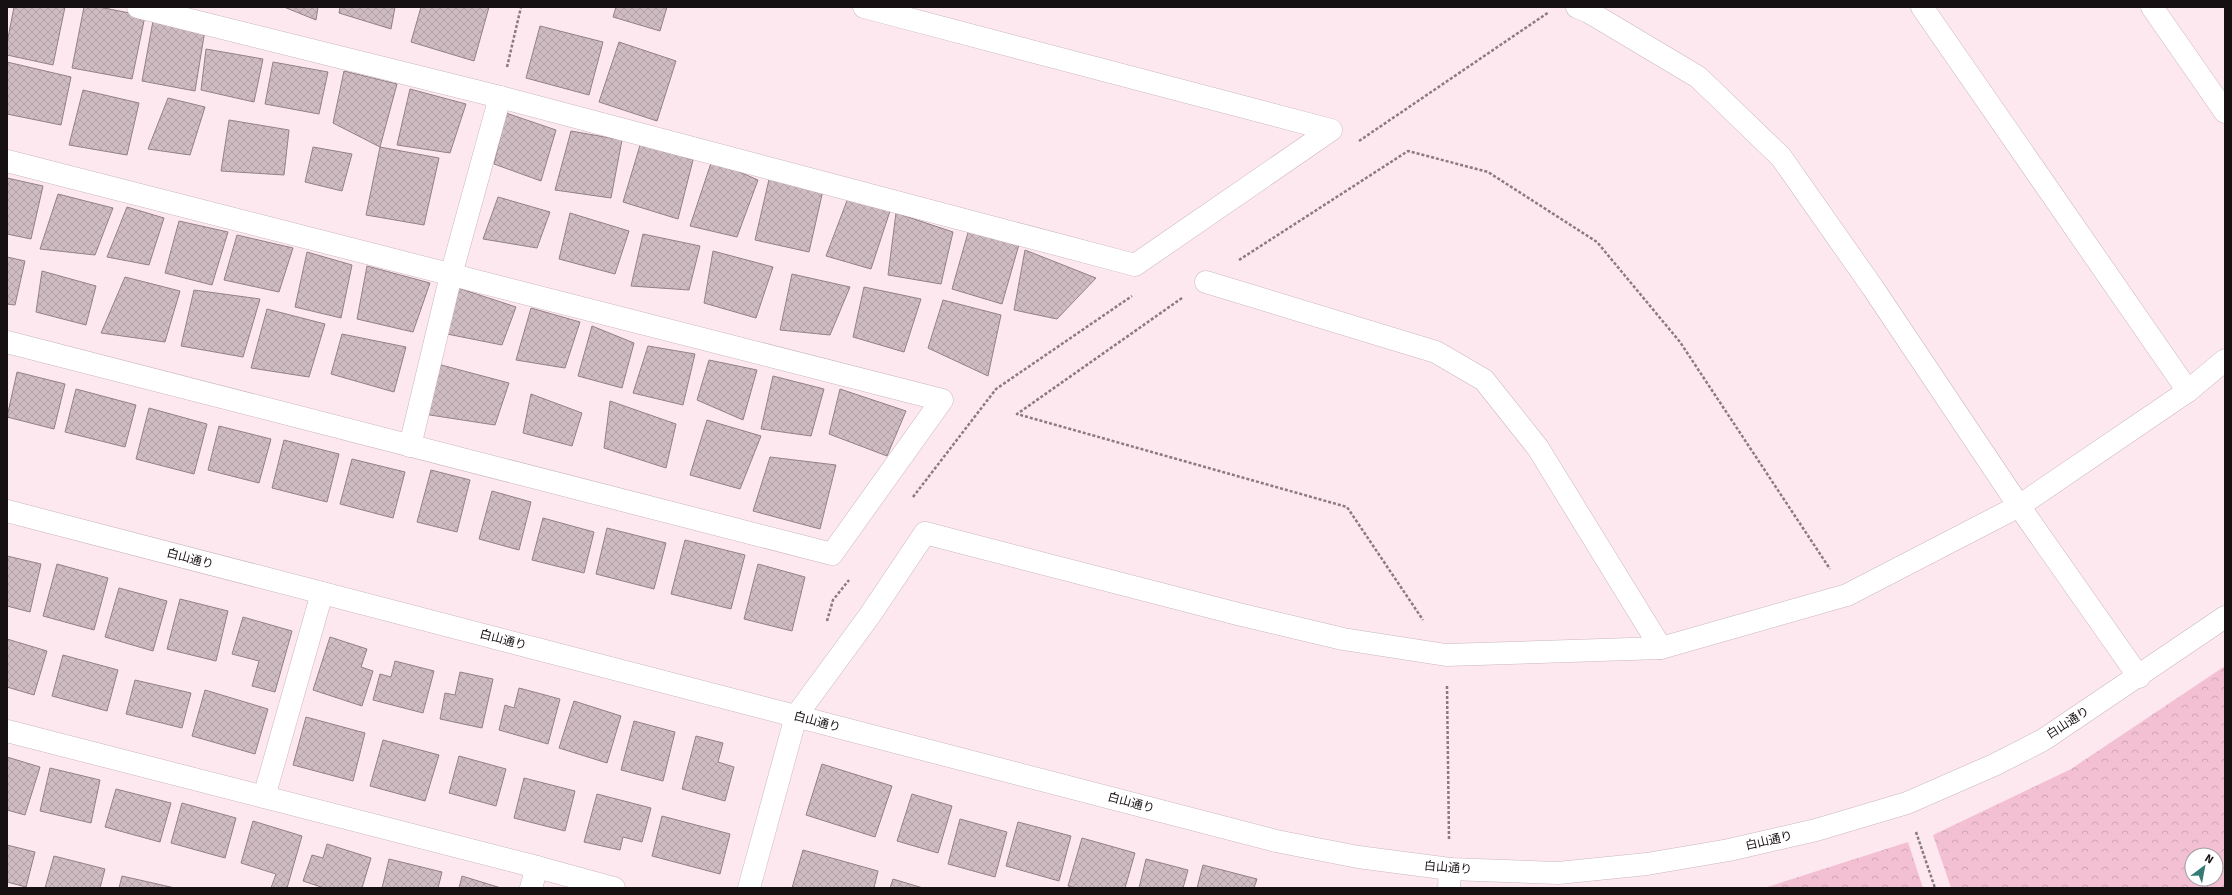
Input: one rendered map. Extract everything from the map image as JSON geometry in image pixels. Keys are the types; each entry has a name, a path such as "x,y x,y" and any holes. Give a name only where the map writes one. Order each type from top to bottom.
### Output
{"street":[{"path":"138,7 500,97 1135,265 1331,130 864,7"},
{"path":"1577,7 1589,12 1698,77 1781,157 1873,288 2019,506 2139,677"},
{"path":"1922,7 2188,391"},
{"path":"2152,7 2225,112"},
{"path":"410,446 451,275 500,97"},
{"path":"7,161 942,400 832,554 7,342"},
{"path":"1206,282 1436,352 1484,380 1538,448 1661,648"},
{"path":"749,888 796,716 870,615 925,533 1238,614 1343,639 1446,655 1661,648 1847,595 2019,506 2188,391 2225,360"},
{"name":"白山通り","path":"7,511 1276,841 1449,879 1558,873 1647,864 1729,850 1816,830 1907,803 1994,765 2043,740 2139,677 2225,617"},
{"path":"264,798 322,593"},
{"path":"7,731 614,888"},
{"path":"531,888 537,867"}],"path":[{"path":"500,97 521,7"},
{"path":"1358,142 1550,12"},
{"path":"1449,879 1446,655 1347,507 1017,414 1206,282 1408,151 1488,172 1597,242 1680,342 1847,595"},
{"path":"910,501 996,389 1134,295"},
{"path":"826,622 833,600 852,575"},
{"path":"1907,803 1934,888"}],"green space":[{"path":"2225,666 2225,888 1951,888 1933,835 2071,769"},
{"path":"1908,842 1923,888 1764,888"}],"building":[{"path":"14,7 65,7 53,65 7,55 7,43"},
{"path":"84,7 99,7 145,16 132,79 72,68"},
{"path":"284,7 318,7 316,20"},
{"path":"340,7 395,7 391,29 339,13"},
{"path":"421,7 489,7 474,61 411,42"},
{"path":"616,7 667,7 660,31 613,17"},
{"path":"153,21 205,30 195,91 142,81"},
{"path":"540,26 603,42 589,95 526,78"},
{"path":"619,42 676,61 657,121 599,102"},
{"path":"206,49 263,59 254,102 201,90"},
{"path":"7,62 71,77 61,125 7,114"},
{"path":"273,62 328,72 319,114 265,104"},
{"path":"344,71 397,84 380,147 333,123"},
{"path":"410,89 466,104 450,153 397,145"},
{"path":"83,90 139,103 127,155 69,145"},
{"path":"168,98 205,107 190,155 148,149"},
{"path":"506,113 556,130 541,181 494,164"},
{"path":"229,120 289,130 284,175 221,171"},
{"path":"571,131 622,140 611,198 555,190"},
{"path":"641,142 693,160 678,219 623,202"},
{"path":"313,147 352,154 342,191 305,182"},
{"path":"380,147 439,158 424,225 366,215"},
{"path":"712,160 758,180 737,237 690,226"},
{"path":"770,175 824,186 809,252 755,240"},
{"path":"7,178 43,186 31,239 7,234"},
{"path":"58,194 113,208 95,255 40,249"},
{"path":"498,197 550,212 537,248 483,239"},
{"path":"848,198 891,208 871,269 826,256"},
{"path":"127,207 164,218 149,265 107,257"},
{"path":"570,213 629,231 615,274 559,259"},
{"path":"896,213 953,232 941,284 888,275"},
{"path":"179,221 228,232 212,285 165,273"},
{"path":"969,229 1020,241 1002,304 952,289"},
{"path":"643,234 700,246 689,290 631,286"},
{"path":"237,235 293,248 279,292 224,280"},
{"path":"1025,250 1096,278 1057,319 1014,310"},
{"path":"713,251 773,267 756,318 704,303"},
{"path":"307,252 352,265 341,318 295,307"},
{"path":"7,257 25,261 15,305 7,304"},
{"path":"367,266 430,283 413,332 357,319"},
{"path":"42,271 96,286 86,325 36,312"},
{"path":"792,274 850,287 830,335 780,330"},
{"path":"125,277 180,291 165,342 101,333"},
{"path":"449,285 516,307 502,345 437,332"},
{"path":"864,287 921,299 904,352 853,337"},
{"path":"194,290 260,299 243,357 181,346"},
{"path":"943,300 1001,315 988,376 928,348"},
{"path":"531,308 580,322 565,368 516,360"},
{"path":"267,309 325,324 309,377 251,368"},
{"path":"592,326 634,343 622,388 578,376"},
{"path":"342,334 406,347 394,392 331,374"},
{"path":"648,346 695,354 683,405 633,393"},
{"path":"709,360 757,370 743,420 697,400"},
{"path":"430,362 509,383 495,425 417,413"},
{"path":"17,372 65,384 54,429 7,417"},
{"path":"773,376 824,389 811,436 761,429"},
{"path":"76,389 136,405 125,447 65,432"},
{"path":"840,389 906,411 887,456 829,434"},
{"path":"531,394 582,413 572,446 523,433"},
{"path":"610,401 676,424 666,468 604,448"},
{"path":"149,408 207,424 194,474 136,459"},
{"path":"707,420 761,436 740,489 690,475"},
{"path":"219,426 271,439 259,483 208,470"},
{"path":"284,440 339,454 327,502 272,488"},
{"path":"770,457 836,465 820,529 753,511"},
{"path":"352,459 405,472 393,518 340,504"},
{"path":"431,470 470,480 457,532 417,522"},
{"path":"492,491 531,502 519,550 479,539"},
{"path":"543,518 594,532 584,573 532,560"},
{"path":"607,528 666,543 654,589 596,574"},
{"path":"685,540 745,555 731,609 671,594"},
{"path":"7,556 41,564 30,612 7,606"},
{"path":"57,564 108,578 94,630 43,616"},
{"path":"758,564 805,577 792,631 744,619"},
{"path":"119,588 167,601 153,651 105,637"},
{"path":"180,599 228,611 216,661 167,649"},
{"path":"243,617 292,631 275,692 252,686 259,661 232,654"},
{"path":"330,637 367,649 361,667 373,671 362,706 313,690"},
{"path":"7,639 47,651 34,695 7,687"},
{"path":"63,655 118,670 107,711 52,696"},
{"path":"395,661 434,671 423,713 373,700 380,674 391,677"},
{"path":"460,672 493,679 482,728 440,719 445,693 455,695"},
{"path":"135,680 191,693 182,728 126,714"},
{"path":"519,688 560,699 548,744 499,730 505,705 514,708"},
{"path":"205,690 268,709 255,754 192,736"},
{"path":"574,701 621,716 607,763 559,748"},
{"path":"306,717 365,733 353,781 293,765"},
{"path":"634,721 675,732 663,781 621,770"},
{"path":"696,736 723,743 718,762 734,767 725,801 682,789"},
{"path":"383,740 439,755 425,801 370,786"},
{"path":"459,756 506,769 496,806 449,793"},
{"path":"7,757 40,767 25,815 7,810"},
{"path":"822,764 892,786 875,837 806,815"},
{"path":"50,768 100,780 91,823 40,811"},
{"path":"524,778 575,791 565,831 514,818"},
{"path":"116,789 171,803 160,842 105,827"},
{"path":"597,794 651,808 642,842 623,837 620,850 584,842"},
{"path":"912,794 952,806 938,853 897,841"},
{"path":"182,803 236,818 225,858 171,843"},
{"path":"662,816 730,834 720,874 652,856"},
{"path":"960,819 1007,832 995,877 948,864"},
{"path":"253,821 302,836 287,888 271,888 276,874 241,863"},
{"path":"1018,822 1071,836 1059,881 1006,866"},
{"path":"1082,838 1135,853 1125,888 1076,888 1068,886"},
{"path":"327,844 371,858 362,888 324,888 303,881 312,855 323,858"},
{"path":"7,845 35,852 26,887 7,882"},
{"path":"803,850 878,871 874,888 792,888"},
{"path":"54,856 105,869 100,888 45,888"},
{"path":"389,859 442,872 438,888 382,888"},
{"path":"1146,859 1188,870 1183,888 1139,888"},
{"path":"1203,865 1257,879 1254,888 1197,888"},
{"path":"122,876 175,888 119,888"},
{"path":"462,876 501,888 459,888"},
{"path":"893,879 923,888 890,888"}]}
